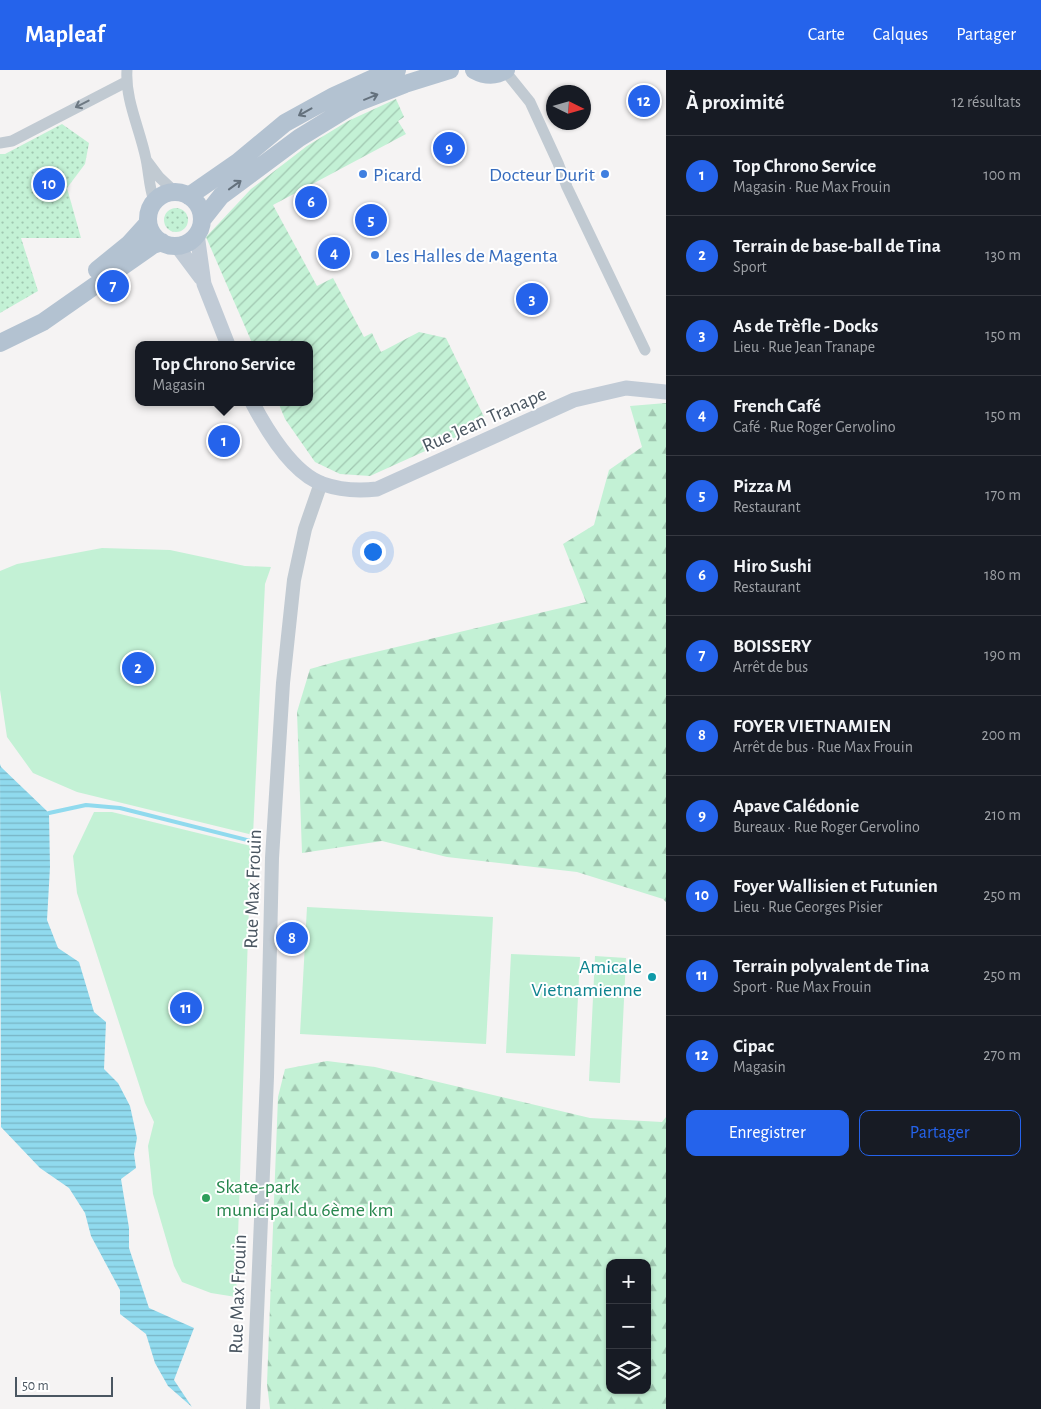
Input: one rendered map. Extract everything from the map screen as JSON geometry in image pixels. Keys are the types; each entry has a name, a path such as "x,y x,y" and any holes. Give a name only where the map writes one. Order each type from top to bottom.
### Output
{"main road":[{"path":"182,194 238,162 285,123 334,96 378,76 397,70"},
{"path":"0,343 43,322 153,245 192,240 221,196 299,138 356,104 405,84 450,70"},
{"path":"474,70 490,76 506,71"},
{"path":"204,284 199,206 182,194 168,193 154,201 149,212 148,223 156,237 169,244 190,261 204,284 226,341"},
{"path":"0,334 50,309 129,244 148,223"},
{"name":"Rue Jean Tranape","path":"321,483 359,491 377,489 574,400 626,388 666,392"},
{"path":"254,406 280,449 306,474 321,483"}],"street":[{"path":"126,70 126,82 146,159 149,183 154,201"},
{"path":"506,71 530,102 567,187 645,350"},
{"path":"0,143 12,141 126,82"},
{"path":"146,159 159,177 182,194"},
{"name":"Rue Max Frouin","path":"253,1409 267,1077 272,858 283,682 294,580 305,529 321,483"}],"green space":[{"path":"396,99 404,117 398,121 406,134 273,205 317,286 333,278 364,337 372,333 381,352 419,332 446,338 487,423 370,476 340,474 315,462 285,419 280,406 313,406 313,341 251,341 206,237 251,189 307,146 348,121"},
{"path":"62,124 89,143 85,164 67,188 81,238 21,238 38,291 0,313 0,154 5,154"},
{"path":"176,208 185,211 188,220 185,229 176,232 167,229 164,220 167,211"},
{"path":"666,403 666,902 663,899 577,872 447,857 382,841 302,853 297,712 310,669 586,602 563,544 594,525 609,470 642,447 630,406"},
{"path":"102,548 170,550 245,566 271,567 265,584 253,835 77,792 33,773 7,737 0,690 0,571 17,564"},
{"path":"94,812 112,812 251,846 236,1297 211,1293 182,1282 174,1266 153,1194 148,1146 154,1122 145,1103 77,893 73,856"},
{"path":"307,907 493,917 486,1044 300,1034"},
{"path":"511,954 580,957 575,1056 506,1053"},
{"path":"595,956 626,958 620,1083 589,1081"},
{"path":"327,1061 375,1067 590,1118 662,1122 666,1117 666,1409 270,1409 267,1384 278,1097 285,1069"}],"water":[{"path":"0,764 49,813 50,867 47,920 58,948 79,962 94,1012 106,1022 104,1069 118,1083 130,1106 137,1138 134,1154 136,1168 121,1179 129,1228 129,1248 149,1308 194,1328 174,1380 192,1407 168,1386 155,1363 146,1334 120,1314 120,1290 91,1236 85,1213 69,1188 40,1168 1,1127"}],"waterway":[{"path":"49,813 86,805 120,808 259,843"}],"place":[{"name":"Cipac","path":"644,101"},
{"name":"Apave Calédonie","path":"449,148"},
{"name":"Picard","path":"363,174"},
{"name":"Docteur Durit","path":"605,174"},
{"name":"Foyer Wallisien et Futunien","path":"49,184"},
{"name":"Hiro Sushi","path":"311,202"},
{"name":"Pizza M","path":"371,220"},
{"name":"French Café","path":"334,253"},
{"name":"Les Halles de Magenta","path":"375,255"},
{"name":"BOISSERY","path":"113,286"},
{"name":"As de Trèfle - Docks","path":"532,299"},
{"name":"Top Chrono Service","path":"224,441"},
{"name":"Terrain de base-ball de Tina","path":"138,668"},
{"name":"FOYER VIETNAMIEN","path":"292,938"},
{"name":"Amicale Vietnamienne","path":"652,977"},
{"name":"Terrain polyvalent de Tina","path":"186,1008"},
{"name":"Skate-park municipal du 6ème km","path":"206,1198"}]}
